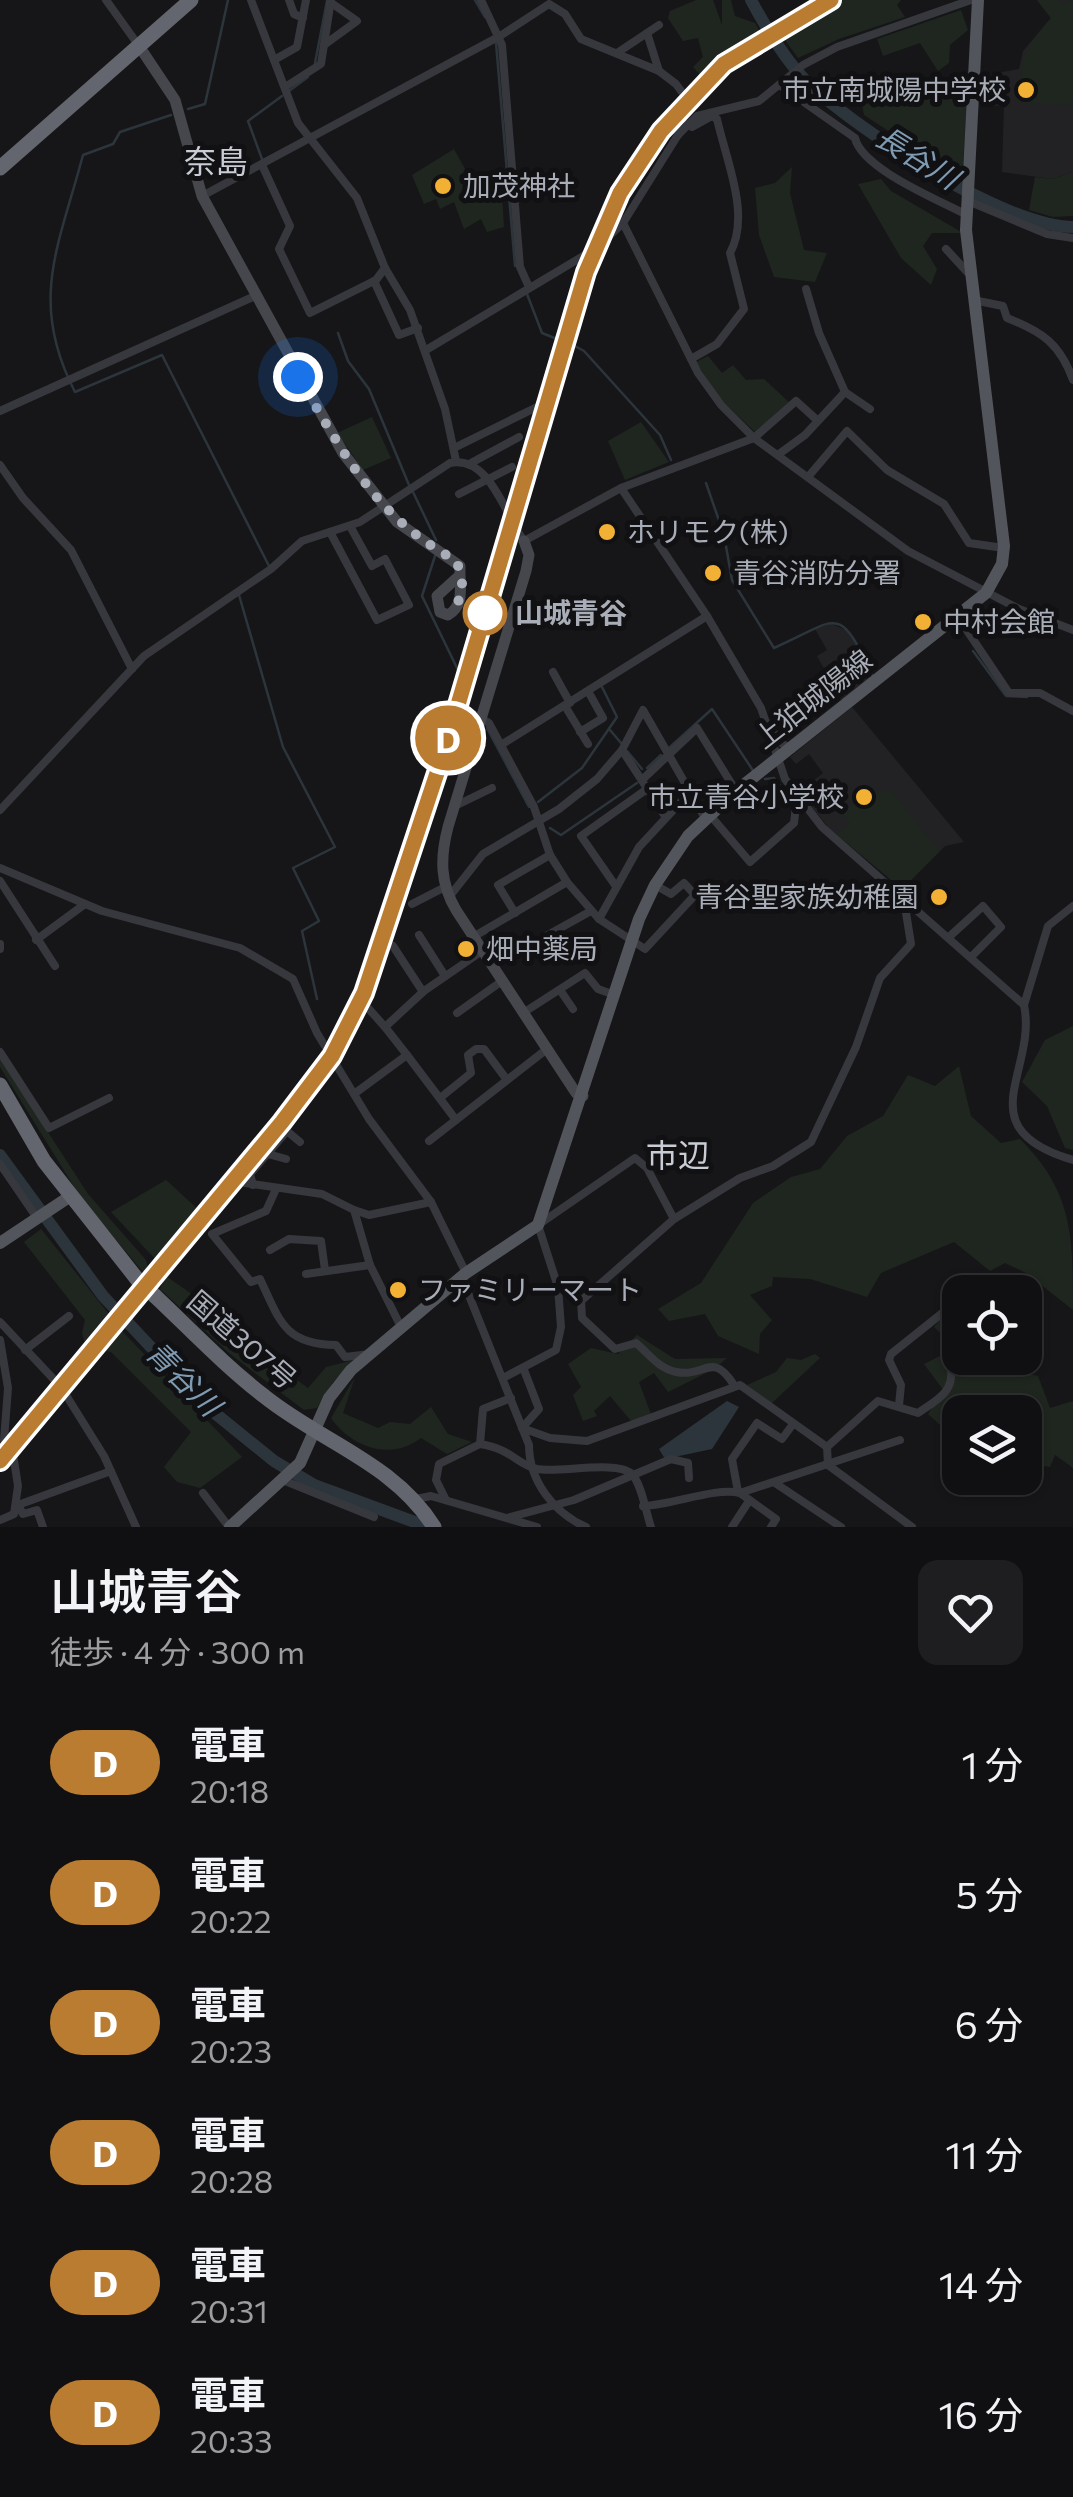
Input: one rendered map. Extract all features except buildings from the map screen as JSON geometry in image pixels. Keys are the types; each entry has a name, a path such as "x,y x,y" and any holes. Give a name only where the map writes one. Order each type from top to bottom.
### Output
{"highway":[{"path":"0,168 191,0"},
{"name":"国道307号","path":"0,1085 63,1201 137,1278 264,1397 365,1459 419,1504 434,1527"}],"main road":[{"name":"上狛城陽線","path":"538,1226 583,1096 612,994 655,885 708,816 958,617 986,592 1002,564 1004,548 994,439 969,274 974,0"},
{"path":"0,1243 63,1201"},
{"path":"230,1527 287,1479 300,1463 334,1389 401,1326 464,1276 538,1226"}],"street":[{"path":"106,0 175,100 202,196 343,453 384,507 422,544 457,561 459,576"},
{"path":"251,0 309,139 357,198 385,268 418,328 456,461"},
{"path":"289,0 294,14 302,18"},
{"path":"274,60 297,47 306,0"},
{"path":"481,0 495,37 520,267 529,287"},
{"path":"426,350 595,249 622,223 678,134 706,112 758,101 802,65 837,47 974,0"},
{"path":"286,91 317,66 330,1 357,20 324,45"},
{"path":"202,196 495,37 548,4 565,14 581,39 659,71 692,106 676,124 678,134"},
{"path":"617,53 660,25"},
{"path":"647,33 659,71"},
{"path":"781,86 855,138 857,147 886,172 968,198 1046,234 1073,238"},
{"path":"688,124 692,126 712,116 717,119 740,220 738,238 730,253 744,309 717,344 691,360"},
{"path":"262,165 290,226 279,248 310,313 374,281 385,268"},
{"path":"622,223 691,360 721,405 754,438 908,551 986,592 1073,630"},
{"path":"946,248 969,274"},
{"path":"374,281 399,336 418,328"},
{"path":"806,289 818,332 844,392 870,409"},
{"path":"0,411 255,296"},
{"path":"972,300 1004,306 1007,318 1050,338 1073,380"},
{"path":"779,454 844,392"},
{"path":"524,542 621,488 754,438 796,402 817,420"},
{"path":"454,448 537,407"},
{"path":"808,477 847,430 886,470 944,504 969,543 1004,548"},
{"path":"0,810 132,668 179,629 272,569 302,541 350,526 456,461 471,463 519,437"},
{"path":"471,463 487,480 528,555 442,849 447,892 502,982 583,1096"},
{"path":"0,465 22,498 71,550 132,668"},
{"path":"459,494 512,468"},
{"path":"621,488 707,616 781,743 792,749"},
{"path":"330,532 376,620 409,605 386,559 372,566 350,526"},
{"path":"501,745 707,616"},
{"path":"958,617 1009,693 1040,693 1073,711"},
{"path":"553,672 588,744"},
{"path":"580,732 603,718 588,691"},
{"path":"412,904 447,892 482,854 538,822 597,779 622,750 640,705 708,816 750,862 794,822 797,797"},
{"path":"482,719 501,745 550,855 567,882 600,919 646,949 695,895 684,884 671,894 655,885"},
{"path":"766,720 777,761 797,797 822,827 1024,1006"},
{"path":"644,778 697,728 736,791"},
{"path":"622,750 644,778 665,816"},
{"path":"455,806 492,788"},
{"path":"615,885 581,836 647,788"},
{"path":"600,919 615,885 665,816 691,791"},
{"path":"515,913 498,885 550,855"},
{"path":"0,868 84,904 240,948 294,979 317,1033 354,1094 431,1202 511,1398 522,1428 529,1467 542,1492 570,1520 586,1527"},
{"path":"0,880 55,966"},
{"path":"473,938 567,882"},
{"path":"580,1301 674,1219 740,1178 773,1166 811,1142 856,1047 880,978 892,960 911,944 904,900"},
{"path":"36,940 84,904"},
{"path":"949,937 982,906 1001,927 971,957"},
{"path":"1073,906 1048,926 1024,1006 1027,1028 1010,1088 1013,1110 1040,1148 1073,1160"},
{"path":"492,966 591,911"},
{"path":"418,935 446,976"},
{"path":"394,946 423,992"},
{"path":"385,1027 423,992 482,951"},
{"path":"523,1013 585,973 598,989 612,994"},
{"path":"457,1013 502,982"},
{"path":"560,990 573,1009"},
{"path":"368,1008 456,1120"},
{"path":"440,1098 470,1073 468,1056 476,1049 484,1049 507,1080"},
{"path":"428,1141 547,1049"},
{"path":"0,1052 49,1128 108,1098"},
{"path":"354,1094 406,1055"},
{"path":"300,1142 287,1131 250,1174 248,1184 322,1194 368,1214 431,1202"},
{"path":"268,1154 286,1159"},
{"path":"503,1378 556,1350 561,1327 558,1287 538,1226 634,1158 647,1168 674,1219"},
{"path":"0,1164 39,1218"},
{"path":"276,1189 266,1210 212,1234 251,1282 260,1279 291,1335 311,1344 336,1345 345,1357 370,1354"},
{"path":"354,1210 370,1265 401,1326"},
{"path":"270,1250 289,1239 320,1241 325,1270"},
{"path":"306,1274 370,1265"},
{"path":"558,1287 580,1301"},
{"path":"580,1301 582,1318 616,1348 636,1343 652,1360 680,1373 716,1366 734,1384 827,1447"},
{"path":"900,1405 902,1385 889,1360 942,1314"},
{"path":"25,1350 69,1316"},
{"path":"0,1322 62,1387 111,1471 136,1527"},
{"path":"0,1340 8,1388 4,1440 10,1450 18,1505 23,1514 37,1510 43,1527"},
{"path":"522,1428 539,1409 524,1370"},
{"path":"827,1447 878,1402 918,1413 945,1394 952,1375"},
{"path":"522,1428 550,1438 587,1441 734,1384"},
{"path":"480,1444 483,1410 511,1398"},
{"path":"770,1527 776,1519 739,1493 732,1459 758,1423 782,1440 793,1424"},
{"path":"643,1506 739,1493 900,1440"},
{"path":"446,1500 436,1480 439,1464 480,1444 506,1448 529,1467 624,1469 635,1478 650,1527"},
{"path":"827,1447 828,1465"},
{"path":"507,1518 559,1505 635,1478 663,1462 681,1459 688,1463 689,1478"},
{"path":"828,1465 912,1527"},
{"path":"0,1520 14,1514 18,1505 111,1471"},
{"path":"287,1479 374,1517"},
{"path":"775,1483 841,1527"},
{"path":"204,1493 230,1527"},
{"path":"419,1504 430,1496 537,1527"},
{"path":"732,1527 748,1501"}],"shaded area":[{"path":"696,0 713,0 722,25 722,0 731,0 735,16 755,23 761,34 736,48 703,78 693,67 703,57 698,38 683,41 668,18 670,11"},
{"path":"837,0 901,0 897,5 905,17 839,39 798,58 780,33"},
{"name":"市立南城陽中学校","path":"1037,0 1073,0 1073,172 1053,179 1002,172 1004,106 979,105 980,76 1019,69 1023,51 1051,18"},
{"path":"1037,0 1057,0 1063,5 1073,0 1073,105 1025,103 1024,56 1051,18"},
{"path":"961,10 968,30 950,45 949,63 938,71 920,43 883,56 877,39"},
{"path":"968,89 962,179 864,115 862,105 879,94"},
{"path":"454,149 474,185 501,179 504,227 487,232 481,219 464,229 454,202 440,209 436,199 424,204 412,175"},
{"path":"792,167 790,193 804,250 827,253 815,282 774,277 759,235 755,188 775,183"},
{"path":"1073,172 1073,216 1053,217 1029,210 1035,177 1053,179"},
{"path":"881,179 891,191 963,233 932,233 923,246 937,269 931,285 901,258 858,184"},
{"path":"708,356 722,373 733,365 746,380 764,379 790,403 755,432 719,398 696,362"},
{"path":"372,417 391,458 363,470 337,433"},
{"path":"641,422 669,462 625,480 608,441"},
{"path":"832,624 850,632 872,680 843,702 817,656 827,650 815,629"},
{"name":"市立青谷小学校","path":"852,707 964,842 945,846 902,889 829,828 800,792 823,773 809,754 796,764 790,757"},
{"path":"872,790 893,793 939,852 902,889 836,834 850,824 842,812"},
{"path":"1073,1026 1073,1150 1065,1148 1047,1106 1022,1082 1045,1040"},
{"path":"0,1058 88,1194 146,1260 148,1268 143,1272 81,1198 0,1067"},
{"path":"959,1066 971,1116 1001,1143 1020,1139 1051,1178 1070,1237 1073,1310 1042,1286 1042,1275 1029,1275 1005,1263 990,1271 954,1242 881,1273 867,1297 810,1279 773,1277 772,1286 750,1295 772,1320 760,1334 759,1354 718,1336 705,1314 669,1321 658,1309 701,1283 753,1203 791,1177 820,1169 847,1136 883,1116 908,1075 935,1086"},
{"path":"166,1180 201,1212 157,1261 111,1212"},
{"path":"41,1229 124,1333 242,1457 200,1488 177,1482 164,1467 191,1432 111,1352 86,1348 82,1333 85,1320 24,1242"},
{"path":"166,1276 226,1318 248,1350 252,1347 308,1388 326,1367 354,1360 333,1382 317,1408 304,1410 230,1354 160,1289"},
{"path":"942,1319 942,1335 934,1327"},
{"path":"637,1335 675,1359 727,1358 714,1369 668,1392 654,1373 639,1382 651,1414 632,1422 610,1396 594,1411 597,1416 583,1421 573,1395 581,1387 568,1364 591,1348 618,1354"},
{"path":"815,1354 820,1358 771,1404 747,1385 776,1372 787,1358 801,1360"},
{"path":"942,1355 942,1375 1038,1376 1050,1408 1073,1401 1073,1468 1055,1455 1050,1467 1042,1466 1042,1395 942,1395 942,1427 928,1414 944,1391 924,1364"},
{"path":"355,1377 343,1413 378,1428 390,1422 410,1424 431,1407 448,1434 472,1442 447,1454 421,1438 397,1449 361,1444 331,1418"},
{"path":"727,1401 739,1407 712,1449 665,1459 659,1449"}],"waterway":[{"path":"188,109 205,104 228,0"},
{"path":"475,0 485,17"},
{"name":"長谷川","path":"751,0 799,73 860,125 972,194 1044,223 1073,227"},
{"path":"315,63 327,1"},
{"path":"496,43 515,266"},
{"path":"289,91 308,77"},
{"path":"262,159 248,121 282,96"},
{"path":"171,115 120,132 113,144 83,155 52,274 53,329 75,392 162,355 269,566"},
{"path":"527,294 542,333 562,341"},
{"path":"338,333 348,361 369,389 409,485"},
{"path":"571,344 584,351 660,435 671,460"},
{"path":"706,483 724,535 732,580 774,648 834,623 851,636 872,675"},
{"path":"413,492 436,540"},
{"path":"435,556 422,596 458,670"},
{"path":"239,595 283,747 335,847 293,868 319,921 302,931 317,999"},
{"path":"973,651 1006,696 1027,697"},
{"path":"538,802 582,768 617,717 602,687"},
{"path":"669,748 712,709 754,772"},
{"path":"487,728 529,807"},
{"path":"610,730 621,743"},
{"path":"627,751 642,769"},
{"path":"647,768 661,755"},
{"path":"765,779 774,778 791,800"},
{"path":"550,828 561,835 637,783"},
{"name":"青谷川","path":"0,1155 103,1296 206,1406 274,1461 314,1485 428,1527"}],"railway":[{"path":"145,1290 331,1055 364,993 444,752 587,272 620,193 661,131 725,64 831,0"},
{"path":"0,1461 98,1345"}],"train":[{"name":"D","path":"0,1461 168,1263 332,1056 364,993 417,839 586,272 608,215 661,131 724,64 831,0"}],"place":[{"name":"市立南城陽中学校","path":"1026,90"},
{"name":"加茂神社","path":"443,186"},
{"name":"ホリモク(株)","path":"607,532"},
{"name":"青谷消防分署","path":"713,573"},
{"name":"山城青谷","path":"485,613"},
{"name":"中村会館","path":"923,622"},
{"name":"市立青谷小学校","path":"864,797"},
{"name":"青谷聖家族幼稚園","path":"939,897"},
{"name":"畑中薬局","path":"466,949"},
{"name":"ファミリーマート","path":"398,1290"}],"district":[{"name":"奈島","path":"216,162"},
{"name":"市辺","path":"678,1156"}],"route":[{"path":"298,377 343,453 384,507 422,544 457,561 463,588 457,605 485,613"}]}
